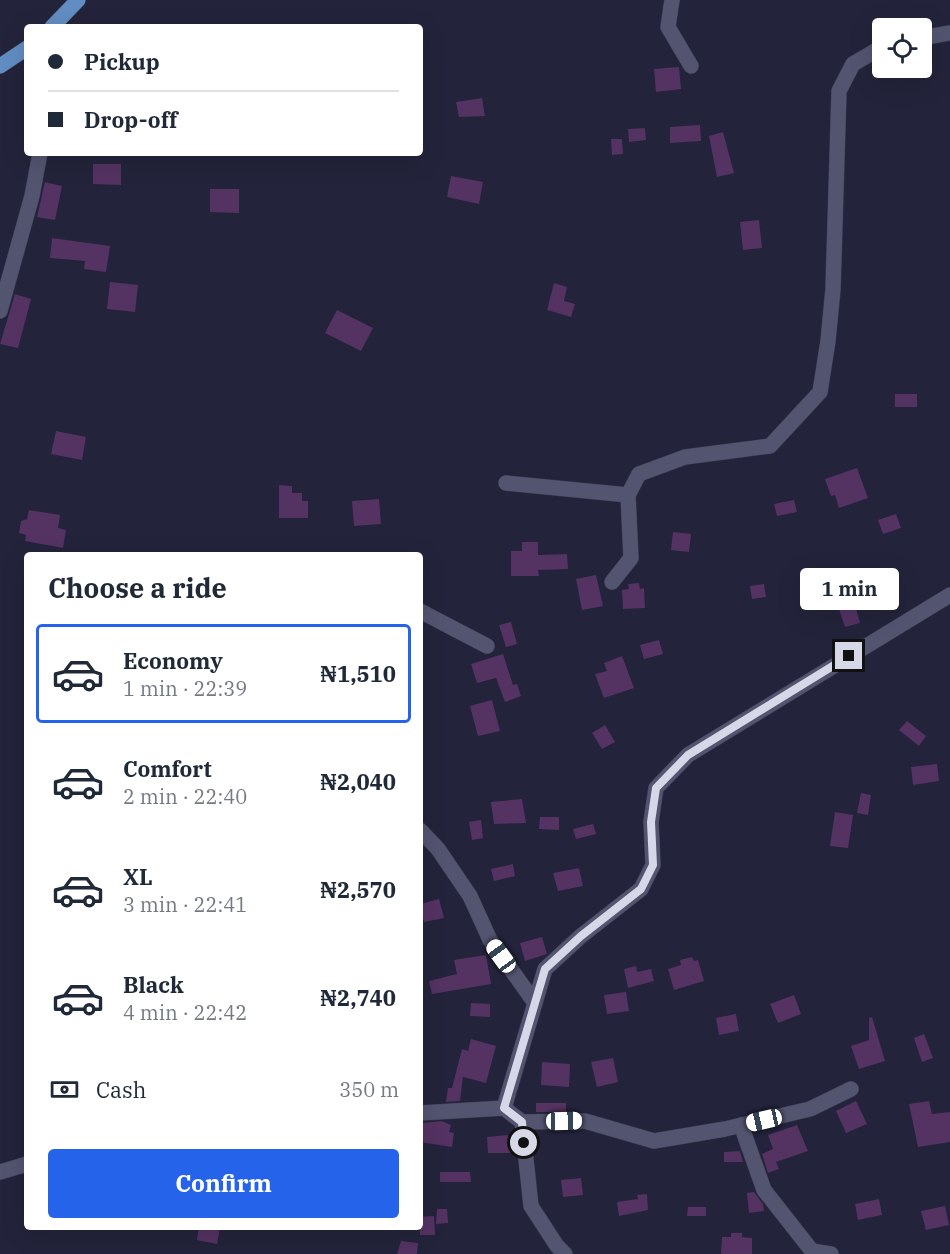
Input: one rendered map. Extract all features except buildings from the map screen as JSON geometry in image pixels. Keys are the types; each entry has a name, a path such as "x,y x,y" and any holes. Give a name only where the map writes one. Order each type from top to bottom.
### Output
{"main road":[{"path":"63,22 78,0"},
{"path":"0,66 24,50"}],"street":[{"path":"672,0 668,27 691,66"},
{"path":"932,36 950,33"},
{"path":"612,582 631,558 628,495 639,474 685,457 770,446 820,392 833,289 839,91 853,64 872,53"},
{"path":"0,311 32,196 39,156"},
{"path":"506,483 628,495"},
{"path":"504,1108 545,969 581,936 641,889 653,865 651,822 656,788 688,755 950,595"},
{"path":"423,613 487,646"},
{"path":"423,833 438,849 470,896 490,940 535,1003"},
{"path":"423,1113 504,1108 522,1122 585,1121 654,1141 741,1125 810,1109 851,1089"},
{"path":"522,1122 531,1206 556,1246 565,1254"},
{"path":"741,1125 764,1190 812,1251 831,1254"},
{"path":"0,1172 24,1165"}],"route":[{"path":"524,1143 522,1122 504,1108 545,969 581,936 641,889 653,865 651,822 656,788 688,755 849,656"}]}
